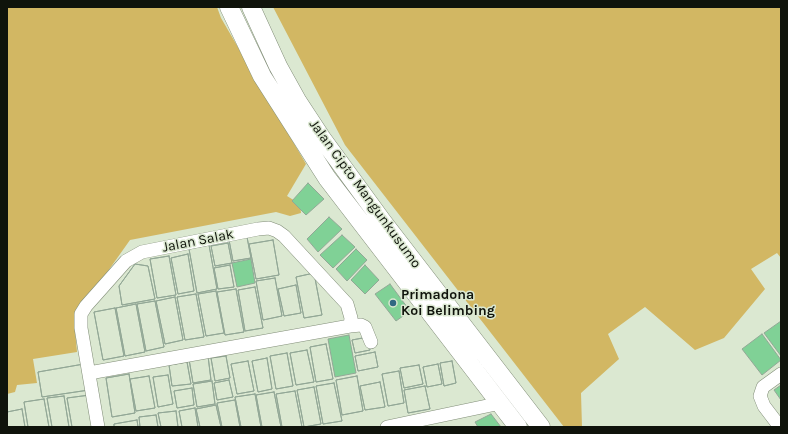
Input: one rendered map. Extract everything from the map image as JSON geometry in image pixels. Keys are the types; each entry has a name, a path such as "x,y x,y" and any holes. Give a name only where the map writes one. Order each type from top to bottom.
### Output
{"street":[{"name":"Jalan Cipto Mangunkusumo","path":"229,7 262,76 327,178 518,427"},
{"name":"Jalan Cipto Mangunkusumo","path":"251,7 278,66 298,102 317,131 383,222 541,427"},
{"path":"262,76 278,66"},
{"name":"Jalan Salak","path":"98,427 81,314 86,306 126,261 142,252 269,228 284,236 347,304 351,318 350,326"},
{"path":"89,373 350,326 361,325 366,327 371,342"},
{"path":"780,427 764,406 760,396 763,387 781,374"},
{"path":"387,427 501,404"}],"shaded area":[{"path":"7,7 217,7 221,18 306,164 287,196 300,204 301,213 290,216 276,212 130,240 74,319 77,352 33,359 37,383 17,385 15,392 7,394"},
{"path":"273,7 781,7 781,258 777,253 751,269 765,289 724,338 695,350 645,307 608,334 619,359 581,393 582,427 564,427 345,145"}],"building":[{"path":"308,183 324,199 306,215 292,201"},
{"path":"329,217 342,229 318,252 307,239"},
{"path":"342,235 355,247 333,268 320,255"},
{"path":"247,237 251,258 233,261 229,240"},
{"path":"247,237 251,258 233,261 229,240"},
{"path":"273,240 279,275 256,279 249,244"},
{"path":"273,240 279,275 256,279 249,244"},
{"path":"228,243 232,263 215,266 211,246"},
{"path":"228,243 232,263 215,266 211,246"},
{"path":"209,245 217,289 197,293 189,249"},
{"path":"209,245 217,289 197,293 189,249"},
{"path":"356,249 367,260 347,281 336,269"},
{"path":"188,254 194,291 178,294 171,258"},
{"path":"188,254 194,291 178,294 171,258"},
{"path":"169,256 176,295 157,298 150,259"},
{"path":"169,256 176,295 157,298 150,259"},
{"path":"251,259 255,283 237,287 232,263"},
{"path":"135,264 148,266 155,299 122,305 119,286"},
{"path":"135,264 148,266 155,299 122,305 119,286"},
{"path":"230,265 234,287 218,289 214,268"},
{"path":"230,265 234,287 218,289 214,268"},
{"path":"365,265 379,280 365,294 351,280"},
{"path":"314,273 322,315 304,318 296,277"},
{"path":"314,273 322,315 304,318 296,277"},
{"path":"275,278 282,316 263,320 256,281"},
{"path":"275,278 282,316 263,320 256,281"},
{"name":"Primadona Koi Belimbing","path":"390,284 410,311 396,321 375,294"},
{"path":"296,285 301,313 284,316 278,289"},
{"path":"296,285 301,313 284,316 278,289"},
{"path":"255,287 263,328 245,331 238,290"},
{"path":"255,287 263,328 245,331 238,290"},
{"path":"236,289 244,332 225,335 217,292"},
{"path":"236,289 244,332 225,335 217,292"},
{"path":"216,291 224,333 206,336 198,294"},
{"path":"216,291 224,333 206,336 198,294"},
{"path":"196,294 204,337 185,340 177,297"},
{"path":"196,294 204,337 185,340 177,297"},
{"path":"175,297 183,340 165,344 156,301"},
{"path":"175,297 183,340 165,344 156,301"},
{"path":"155,301 164,347 146,351 137,304"},
{"path":"155,301 164,347 146,351 137,304"},
{"path":"136,304 145,352 125,356 116,308"},
{"path":"136,304 145,352 125,356 116,308"},
{"path":"115,308 124,356 103,360 94,312"},
{"path":"115,308 124,356 103,360 94,312"},
{"path":"781,321 781,356 764,333"},
{"path":"762,334 781,360 762,375 742,349"},
{"path":"349,335 356,373 335,377 328,339"},
{"path":"368,337 370,350 355,353 352,340"},
{"path":"368,337 370,350 355,353 352,340"},
{"path":"326,344 333,379 316,382 310,347"},
{"path":"326,344 333,379 316,382 310,347"},
{"path":"307,350 314,382 296,385 290,353"},
{"path":"307,350 314,382 296,385 290,353"},
{"path":"375,352 378,367 358,371 355,356"},
{"path":"375,352 378,367 358,371 355,356"},
{"path":"287,353 293,386 276,389 270,356"},
{"path":"287,353 293,386 276,389 270,356"},
{"path":"208,356 211,380 193,383 189,359"},
{"path":"208,356 211,380 193,383 189,359"},
{"path":"226,356 230,378 215,381 211,358"},
{"path":"226,356 230,378 215,381 211,358"},
{"path":"267,358 272,389 258,392 252,361"},
{"path":"267,358 272,389 258,392 252,361"},
{"path":"248,361 254,391 237,394 231,364"},
{"path":"248,361 254,391 237,394 231,364"},
{"path":"452,361 456,383 444,386 440,363"},
{"path":"452,361 456,383 444,386 440,363"},
{"path":"187,362 191,384 172,386 169,365"},
{"path":"187,362 191,384 172,386 169,365"},
{"path":"84,364 89,390 42,397 38,372"},
{"path":"84,364 89,390 42,397 38,372"},
{"path":"438,364 442,384 427,387 423,367"},
{"path":"438,364 442,384 427,387 423,367"},
{"path":"419,365 423,384 404,388 400,368"},
{"path":"419,365 423,384 404,388 400,368"},
{"path":"399,371 404,403 388,406 382,374"},
{"path":"399,371 404,403 388,406 382,374"},
{"path":"129,374 135,413 112,417 106,378"},
{"path":"129,374 135,413 112,417 106,378"},
{"path":"168,375 173,404 158,407 153,377"},
{"path":"168,375 173,404 158,407 153,377"},
{"path":"149,376 155,408 136,411 130,379"},
{"path":"149,376 155,408 136,411 130,379"},
{"path":"357,376 363,411 342,415 336,380"},
{"path":"357,376 363,411 342,415 336,380"},
{"path":"229,380 233,397 217,400 214,383"},
{"path":"229,380 233,397 217,400 214,383"},
{"path":"212,381 215,404 197,407 193,384"},
{"path":"212,381 215,404 197,407 193,384"},
{"path":"380,382 385,407 365,410 360,386"},
{"path":"380,382 385,407 365,410 360,386"},
{"path":"334,383 342,421 323,424 316,386"},
{"path":"334,383 342,421 323,424 316,386"},
{"path":"781,385 781,400 774,390"},
{"path":"425,386 430,409 408,413 404,390"},
{"path":"425,386 430,409 408,413 404,390"},
{"path":"314,387 321,424 304,427 297,390"},
{"path":"314,387 321,424 304,427 297,390"},
{"path":"192,388 194,405 177,408 174,391"},
{"path":"192,388 194,405 177,408 174,391"},
{"path":"295,391 302,427 282,427 276,394"},
{"path":"295,391 302,427 282,427 276,394"},
{"path":"274,392 281,427 262,427 256,395"},
{"path":"274,392 281,427 262,427 256,395"},
{"path":"255,394 261,427 241,427 235,397"},
{"path":"255,394 261,427 241,427 235,397"},
{"path":"90,395 96,427 72,427 67,398"},
{"path":"90,395 96,427 72,427 67,398"},
{"path":"64,396 69,427 52,427 47,398"},
{"path":"64,396 69,427 52,427 47,398"},
{"path":"44,399 49,427 28,427 24,402"},
{"path":"44,399 49,427 28,427 24,402"},
{"path":"235,400 240,427 222,427 217,403"},
{"path":"235,400 240,427 222,427 217,403"},
{"path":"216,405 221,427 200,427 196,409"},
{"path":"216,405 221,427 200,427 196,409"},
{"path":"195,408 198,427 182,427 179,411"},
{"path":"195,408 198,427 182,427 179,411"},
{"path":"22,409 25,427 7,427 7,412"},
{"path":"22,409 25,427 7,427 7,412"},
{"path":"176,411 178,427 161,427 158,413"},
{"path":"176,411 178,427 161,427 158,413"},
{"path":"491,414 501,427 478,427 475,422"},
{"path":"156,415 158,427 140,427 139,417"},
{"path":"156,415 158,427 140,427 139,417"},
{"path":"137,420 138,427 114,427 114,424"},
{"path":"137,420 138,427 114,427 114,424"}],"place":[{"name":"Primadona Koi Belimbing","path":"393,303"}]}
